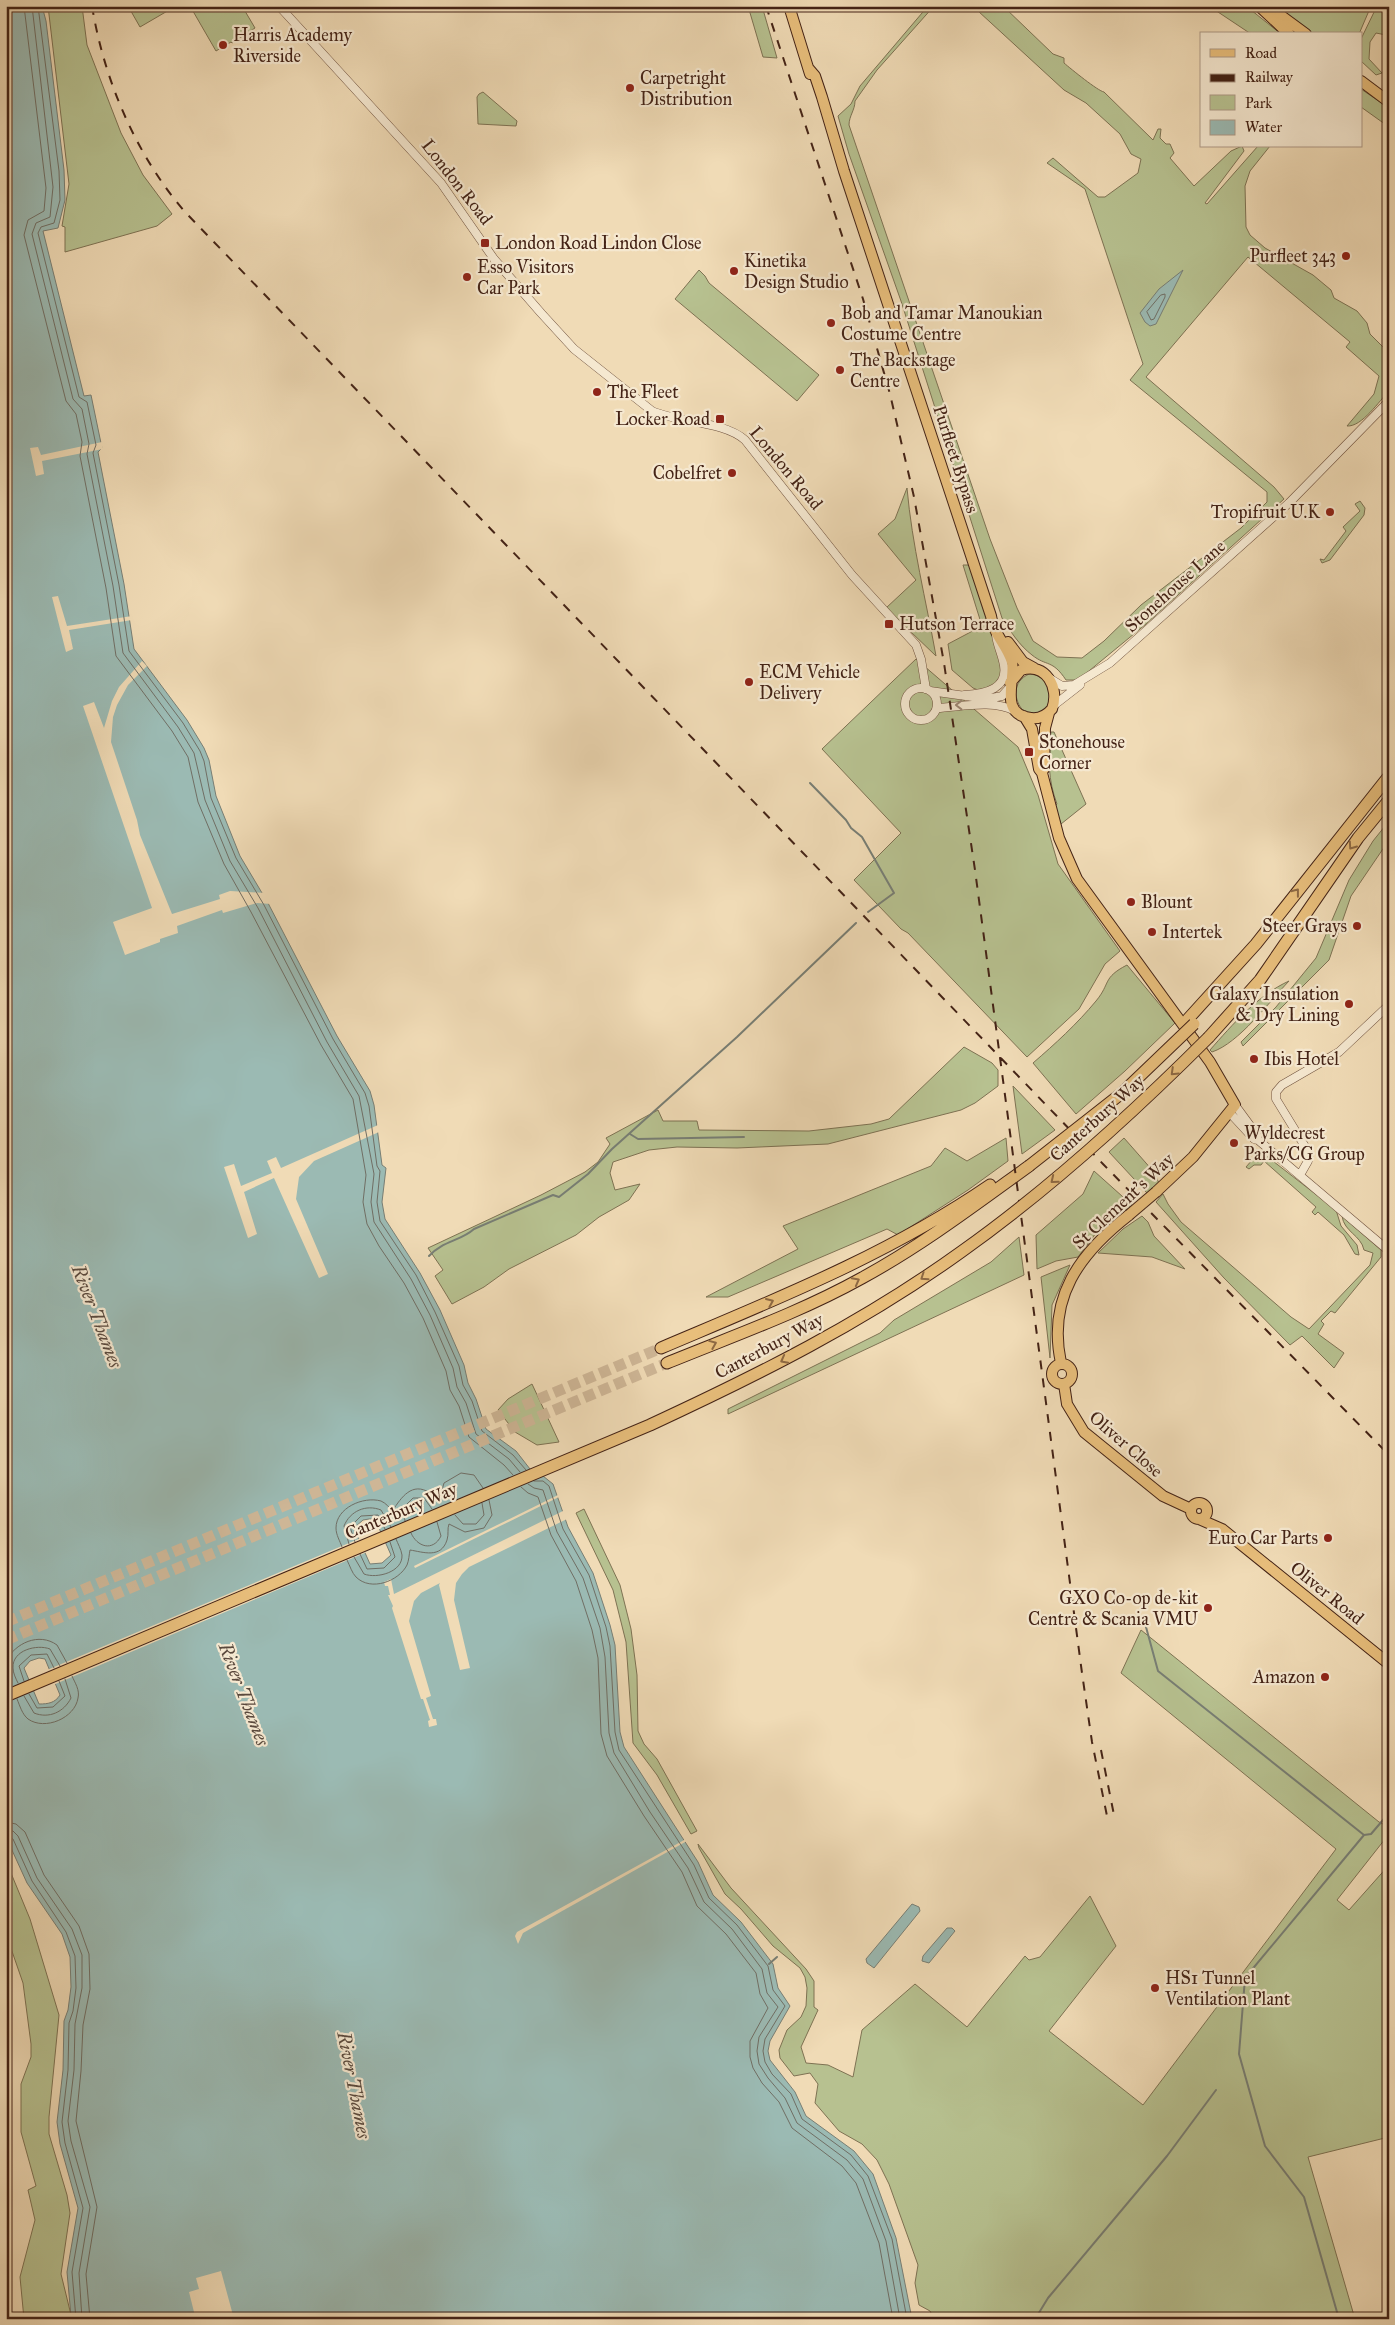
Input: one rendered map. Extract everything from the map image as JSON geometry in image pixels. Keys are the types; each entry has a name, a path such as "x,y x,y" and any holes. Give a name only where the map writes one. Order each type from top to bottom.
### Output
{"highway":[{"name":"Canterbury Way","path":"668,1363 813,1303 862,1278 908,1251 1004,1180 1096,1106 1191,1022 1256,944 1389,776"},
{"name":"Canterbury Way","path":"6,1696 650,1425 740,1383 802,1351 915,1283 995,1227 1106,1136 1209,1037 1260,980 1358,838 1389,800"},
{"name":"Canterbury Way","path":"661,1348 853,1265 1004,1180"}],"main road":[{"name":"Purfleet Bypass","path":"789,6 809,68 815,76 996,634 1012,664 1010,685"},
{"path":"1259,6 1287,32"},
{"path":"1268,6 1303,32"},
{"path":"1362,82 1389,102"},
{"name":"Purfleet Bypass","path":"991,616 1018,657 1026,665 1036,669"},
{"path":"1042,773 1039,770 1031,726 1011,700 1010,685 1021,670 1036,669 1048,676 1055,693 1044,728 1042,773 1059,838 1077,879 1210,1062 1226,1091 1233,1109"},
{"path":"1022,715 1037,718 1051,709"},
{"name":"St Clement's Way","path":"1062,1363 1057,1329 1061,1304 1068,1284 1087,1254 1193,1158 1233,1109"},
{"name":"St Clement's Way","path":"1062,1363 1069,1366 1073,1374 1069,1381 1064,1384 1054,1381 1052,1374 1054,1368 1062,1363"},
{"name":"Oliver Close","path":"1064,1384 1067,1404 1084,1432 1163,1496 1176,1504 1191,1508"},
{"path":"1198,1504 1206,1508 1205,1515 1199,1519 1192,1516 1191,1508 1198,1504"},
{"name":"Oliver Road","path":"1206,1508 1222,1529 1389,1664"},
{"name":"Oliver Road","path":"1199,1519 1222,1529"}],"street":[{"name":"London Road","path":"279,6 441,183 494,259 574,349 652,411 667,418 731,431 745,440 852,575 916,645 921,659 922,674 928,690"},
{"name":"Stonehouse Lane","path":"1051,709 1082,682 1135,642 1289,503 1389,401"},
{"path":"964,695 988,692 1000,684 1005,668 996,634"},
{"path":"922,674 915,689 908,695 906,701 906,709 915,718 924,719 932,715 936,708 935,696 928,690"},
{"path":"1048,676 1064,686 1082,682"},
{"path":"915,689 928,690 940,694 964,695 987,699 1004,694 1010,685"},
{"path":"936,708 957,704 1002,707 1022,715"},
{"path":"1300,1175 1308,1162 1308,1153 1276,1099 1276,1092 1282,1085 1339,1052 1389,1005"},
{"path":"1233,1109 1254,1139 1258,1140 1389,1251"}],"green space":[{"path":"48,6 82,6 87,45 121,133 143,175 172,214 157,226 65,252 65,227 62,226 69,184"},
{"path":"128,6 176,6 140,27"},
{"name":"Harris Academy Riverside","path":"190,6 242,6 255,28 216,51"},
{"path":"748,6 762,6 777,58 763,57"},
{"path":"928,6 934,6 877,70 855,101 849,125 990,539 1017,608 1033,641 1057,657 1082,658 1104,641 1141,605 1241,528 1267,502 1267,492 1130,380 1143,364 1085,189 1047,163 1053,158 1098,197 1105,197 1138,173 1141,159 1131,154 1120,134 1086,103 1064,90 978,11 983,6 1003,6 1053,54 1064,58 1064,63 1104,92 1153,140 1158,129 1161,129 1160,138 1166,144 1170,144 1174,153 1170,158 1194,186 1231,151 1243,148 1244,151 1205,203 1207,204 1256,148 1268,148 1250,171 1245,186 1246,227 1250,235 1265,248 1313,275 1331,290 1334,298 1357,311 1367,323 1370,334 1389,353 1389,391 1364,418 1353,425 1347,426 1374,394 1379,376 1346,347 1350,342 1248,257 1146,377 1274,487 1284,499 1146,624 1078,680 1066,680 1053,666 1027,651 1019,643 1002,618 901,301 849,154 838,116 851,104 860,86"},
{"path":"1209,6 1246,6 1278,32 1248,32"},
{"path":"1275,6 1371,6 1360,32 1308,32"},
{"path":"1377,6 1389,6 1389,26 1386,35 1376,33 1370,42 1369,59 1382,73 1376,75 1362,62 1362,37"},
{"path":"1362,90 1389,108 1389,127 1362,108"},
{"path":"483,92 517,121 516,126 478,124 477,97"},
{"path":"699,270 709,283 819,375 797,401 675,299"},
{"path":"907,488 916,551 936,656 886,608 916,580 878,534 895,519"},
{"path":"1360,501 1365,508 1364,515 1330,560 1322,563 1320,559 1324,560 1346,531 1343,527 1360,511 1355,504"},
{"path":"963,565 970,565 1003,665 1002,679 983,692 973,688 952,670 948,644 982,626"},
{"path":"916,659 1018,747 1038,795 1058,864 1120,951 1105,964 1079,1009 1027,1057 908,933 901,929 854,880 901,833 822,749"},
{"path":"1029,674 1044,680 1048,689 1050,706 1042,714 1024,712 1016,696 1017,686 1023,677"},
{"path":"1051,732 1054,732 1086,804 1061,824 1055,806 1057,804 1050,778"},
{"path":"1389,821 1389,840 1351,896 1329,960 1243,1046 1241,1042 1276,1007 1316,958 1349,880 1373,841"},
{"path":"1127,965 1175,1023 1125,1071 1076,1114 1033,1063 1066,1034 1089,1009 1101,995 1110,977"},
{"path":"1289,981 1233,1040 1212,1052 1210,1050 1256,1002"},
{"path":"964,1047 992,1063 998,1070 998,1086 975,1103 961,1110 828,1144 737,1148 677,1147 649,1150 613,1162 610,1173 615,1190 640,1184 629,1200 599,1217 576,1235 509,1269 484,1287 452,1304 435,1276 443,1270 428,1248 541,1195 585,1172 598,1162 610,1144 606,1138 658,1110 663,1121 697,1121 699,1130 809,1131 871,1124 889,1119"},
{"path":"1013,1086 1055,1130 1022,1154"},
{"path":"1006,1138 1008,1161 968,1190 898,1235 887,1229 728,1297 706,1297 798,1249 783,1226 931,1166 945,1148 967,1161"},
{"path":"1124,1138 1153,1171 1159,1183 1147,1193 1109,1152"},
{"path":"1260,1151 1336,1210 1341,1226 1357,1245 1359,1255 1355,1254 1344,1235 1318,1212 1315,1215 1312,1212 1316,1207 1264,1161 1261,1165 1254,1165 1249,1169 1246,1167"},
{"path":"1094,1171 1132,1205 1096,1233 1078,1257 1056,1261 1037,1269 1036,1235 1083,1194"},
{"path":"1163,1194 1181,1222 1291,1317 1309,1329 1370,1265 1373,1253 1364,1250 1360,1241 1346,1226 1342,1216 1381,1250 1381,1257 1335,1313 1331,1311 1321,1321 1324,1324 1318,1334 1344,1353 1334,1368 1302,1336 1290,1345 1224,1278 1156,1202"},
{"path":"1142,1216 1148,1222 1154,1236 1185,1269 1152,1257 1098,1253 1123,1229"},
{"path":"1019,1237 1024,1275 728,1414 728,1409 880,1333 894,1320 991,1262"},
{"path":"1070,1265 1052,1305 1050,1358 1041,1277"},
{"path":"532,1384 559,1442 537,1445 515,1432 498,1410 508,1399"},
{"path":"584,1509 620,1585 631,1629 637,1675 638,1731 644,1744 657,1759 697,1831 691,1834 657,1775 633,1743 626,1642 613,1590 576,1513"},
{"path":"1141,1630 1379,1822 1389,1827 1389,1834 1337,1900 1349,1910 1389,1865 1389,2137 1308,2157 1355,2319 934,2319 930,2311 919,2305 915,2283 918,2265 889,2184 877,2160 862,2144 839,2131 815,2103 818,2084 810,2073 794,2076 780,2058 779,2050 787,2030 801,2017 806,2006 807,1988 805,1977 800,1968 773,1946 741,1909 725,1894 699,1848 698,1844 731,1888 806,1969 814,1981 814,2007 818,2010 801,2047 806,2063 828,2065 853,2077 862,2030 915,1984 967,2027 1025,1956 1029,1960 1040,1957 1090,1896 1116,1946 1049,2031 1143,2105 1336,1849 1121,1673"},
{"path":"6,1861 30,1919 59,2015 49,2134 67,2195 70,2213 61,2274 72,2319 24,2319 20,2277 35,2220 28,2190 36,2186 21,2132 21,2084 31,2057 31,2044 23,1983 6,1934"}],"water":[{"name":"River Thames","path":"6,6 42,6 46,21 64,170 65,200 58,228 43,231 84,396 91,395 102,448 98,452 124,584 134,649 187,720 204,748 209,760 216,796 240,856 268,903 337,1036 370,1091 374,1105 382,1165 386,1168 382,1202 385,1219 420,1273 440,1310 464,1365 468,1383 476,1399 486,1429 516,1451 537,1478 543,1476 553,1484 568,1527 593,1573 610,1625 615,1645 620,1732 624,1747 698,1862 713,1895 741,1922 773,1964 778,1988 790,2006 770,2041 768,2051 770,2060 795,2092 806,2116 854,2151 873,2174 896,2238 912,2319 72,2319 67,2272 78,2208 60,2144 57,2122 63,2070 64,2021 68,2010 71,1987 70,1957 62,1934 27,1883 6,1837","holes":["375,1519 391,1555 382,1563 370,1564 354,1528 363,1520","39,1658 45,1659 60,1695 54,1701 39,1704 24,1668 30,1661"]},
{"path":"1183,270 1156,324 1150,326 1145,322 1140,313 1159,289"},
{"path":"912,1904 919,1907 920,1911 874,1968 867,1963 866,1959"},
{"path":"947,1928 952,1928 955,1931 929,1963 922,1961 923,1956"}],"pier":[{"path":"102,442 103,449 42,461 44,474 36,476 30,448 38,447 41,455"},
{"path":"58,596 67,626 132,616 132,620 69,630 73,649 66,652 52,597"},
{"path":"142,661 147,666 128,685 117,705 113,717 111,742 137,820 140,835 172,914 220,899 219,895 230,891 265,893 271,904 257,903 223,913 222,910 177,926 178,933 125,955 113,922 152,908 83,706 94,702 104,728 112,701 119,687"},
{"path":"378,1125 379,1132 314,1161 299,1177 296,1199 328,1274 319,1278 274,1178 244,1192 257,1234 248,1238 224,1167 234,1164 241,1186 272,1173 267,1161 276,1157 281,1168"},
{"path":"560,1494 561,1496 415,1568 414,1566"},
{"path":"565,1510 567,1519 469,1567 456,1583 454,1600 470,1668 460,1670 440,1583 421,1593 414,1601 409,1621 431,1696 426,1698 437,1725 429,1727 428,1721 430,1720 423,1699 421,1699 392,1608 393,1606 388,1595 390,1595 388,1586 385,1586 384,1582 391,1579 394,1594"},
{"path":"361,1538 367,1552 53,1685 47,1670"},
{"path":"686,1839 687,1841 523,1933 518,1944 515,1936 517,1932"},
{"path":"221,2271 234,2319 200,2319 199,2315 195,2316 189,2292 199,2289 196,2278"}],"waterway":[{"path":"810,783 846,820 851,828 862,837 894,893 868,912"},
{"path":"429,1256 440,1247 474,1229 553,1195 559,1197 588,1174 612,1149 737,1037 856,923"},
{"path":"630,1134 638,1139 744,1137"},
{"path":"1143,1616 1158,1671 1364,1835"},
{"path":"1339,2319 1304,2197 1265,2146 1239,2054 1245,1978 1364,1835 1371,1834 1389,1813"},
{"path":"769,1964 777,1957"},
{"path":"1039,2319 1037,2316 1048,2298 1167,2156 1216,2090"}],"tunnel":[{"path":"6,1622 661,1348"},
{"path":"6,1640 667,1363"}],"railway":[{"path":"92,6 97,34 105,61 125,115 151,166 185,212 1103,1164 1389,1455"},
{"path":"766,6 863,299 890,394 914,497 944,663 975,870 1082,1673 1092,1742 1107,1816"},
{"path":"1101,1750 1114,1815"}],"place":[{"name":"Harris Academy Riverside","path":"223,45"},
{"name":"Carpetright Distribution","path":"630,88"},
{"name":"London Road Lindon Close","path":"485,243"},
{"name":"Purfleet 343","path":"1346,256"},
{"name":"Kinetika Design Studio","path":"734,271"},
{"name":"Esso Visitors Car Park","path":"467,277"},
{"name":"Bob and Tamar Manoukian Costume Centre","path":"831,323"},
{"name":"The Backstage Centre","path":"840,370"},
{"name":"The Fleet","path":"597,392"},
{"name":"Locker Road","path":"720,419"},
{"name":"Cobelfret","path":"732,473"},
{"name":"Tropifruit U.K","path":"1330,512"},
{"name":"Hutson Terrace","path":"889,624"},
{"name":"ECM Vehicle Delivery","path":"749,682"},
{"name":"Stonehouse Corner","path":"1029,752"},
{"name":"Blount","path":"1131,902"},
{"name":"Steer Grays","path":"1357,926"},
{"name":"Intertek","path":"1152,932"},
{"name":"Galaxy Insulation & Dry Lining","path":"1349,1004"},
{"name":"Ibis Hotel","path":"1254,1059"},
{"name":"Wyldecrest Parks/CG Group","path":"1234,1143"},
{"name":"Euro Car Parts","path":"1328,1538"},
{"name":"GXO Co-op de-kit Centre & Scania VMU","path":"1208,1608"},
{"name":"Amazon","path":"1325,1677"},
{"name":"HS1 Tunnel Ventilation Plant","path":"1155,1988"}]}
